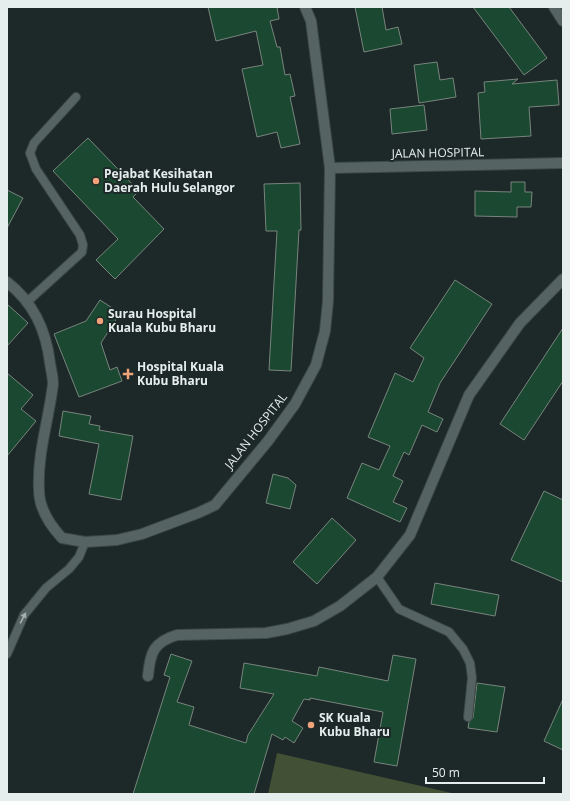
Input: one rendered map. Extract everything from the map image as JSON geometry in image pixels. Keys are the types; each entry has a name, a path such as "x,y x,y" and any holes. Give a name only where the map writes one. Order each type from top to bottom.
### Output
{"street":[{"path":"305,7 311,21 330,168"},
{"path":"554,7 563,21"},
{"name":"JALAN HOSPITAL","path":"7,282 28,301 37,314 42,326 49,353 53,382 43,446 39,490 47,519 54,530 62,538 85,542 117,540 142,534 198,513 215,504 268,441 295,404 316,365 325,331 328,301 330,168 563,163"},
{"path":"148,676 154,649 165,639 178,635 266,633 301,625 314,621 340,606 377,577 410,535 469,394 520,323 563,279"}],"lane":[{"path":"28,301 82,252 83,245 80,235 36,169 30,153 34,143 76,97"},
{"path":"7,654 24,614 46,588 68,569 79,557 85,542"},
{"path":"377,577 399,609 449,632 463,650 470,664 472,678 468,718"}],"green space":[{"path":"277,753 456,794 268,794"}],"building":[{"path":"208,7 277,7 279,19 270,21 277,47 280,47 285,75 290,74 295,96 290,97 300,144 281,148 277,132 257,137 242,69 263,65 256,31 216,41"},
{"path":"355,7 382,7 386,30 398,27 402,44 364,52"},
{"path":"473,7 509,7 547,58 524,75"},
{"path":"437,62 440,80 453,78 456,97 419,103 414,65"},
{"path":"518,79 512,84 557,80 559,105 529,107 531,136 481,139 478,93 485,92 484,82"},
{"path":"424,105 427,130 392,134 390,109"},
{"path":"88,138 139,191 133,197 164,229 115,279 96,260 118,239 53,171"},
{"path":"511,182 525,182 525,192 532,192 531,207 517,207 517,217 475,216 475,191 511,192"},
{"path":"300,183 301,230 299,230 291,371 269,370 277,231 266,231 264,184"},
{"path":"7,190 23,198 7,228"},
{"path":"455,280 492,304 440,383 428,412 443,419 437,432 422,425 409,455 404,452 393,476 403,481 393,502 407,508 400,522 347,498 362,463 379,470 390,446 368,437 395,373 413,382 424,358 410,348"},
{"path":"100,300 120,313 101,343 110,370 117,367 122,381 79,397 54,334 86,321"},
{"path":"7,304 28,323 7,346"},
{"path":"563,328 563,381 524,440 500,424"},
{"path":"7,373 33,395 21,409 36,421 7,456"},
{"path":"63,411 91,416 89,424 100,426 99,430 133,436 121,500 89,494 99,444 59,436"},
{"path":"273,474 288,478 296,485 290,509 266,503"},
{"path":"544,491 563,500 563,582 511,560"},
{"path":"332,518 356,540 317,584 293,562"},
{"path":"435,583 499,595 495,616 431,604"},
{"path":"171,654 192,661 177,702 194,707 189,725 246,743 248,735 274,694 240,688 244,663 317,676 319,667 388,681 393,655 416,659 397,766 374,762 383,712 310,698 310,700 304,699 292,721 303,728 294,743 285,737 283,740 272,734 254,794 133,794 170,677 164,675"},
{"path":"477,683 505,687 497,732 468,728 469,722 473,718"},
{"path":"563,699 563,750 544,741"}],"place":[{"name":"Pejabat Kesihatan Daerah Hulu Selangor","path":"96,181"},
{"name":"Surau Hospital Kuala Kubu Bharu","path":"100,321"},
{"name":"Hospital Kuala Kubu Bharu","path":"128,374"},
{"name":"SK Kuala Kubu Bharu","path":"311,725"}]}
